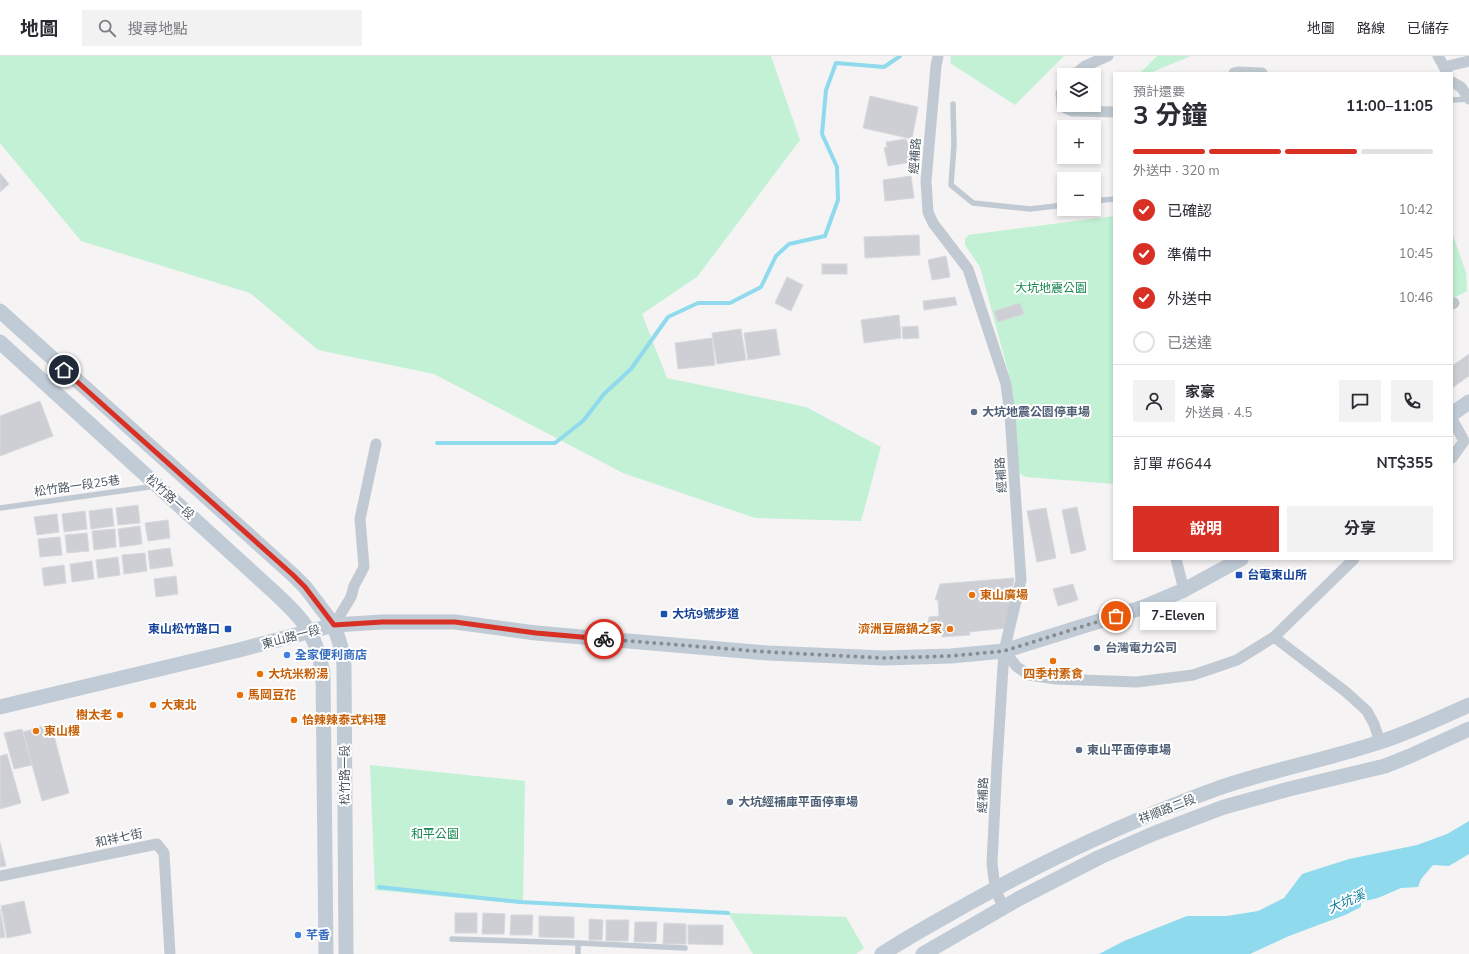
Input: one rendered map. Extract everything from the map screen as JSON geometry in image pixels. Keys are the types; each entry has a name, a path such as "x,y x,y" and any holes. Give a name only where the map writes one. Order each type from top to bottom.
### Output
{"street":[{"name":"經補路","path":"938,56 926,181 928,212 933,223 968,269 1006,384 1009,402 1021,580 1004,651 997,763 992,863 995,888 1003,907"},
{"path":"1083,68 1108,56"},
{"path":"1438,56 1446,70 1469,61"},
{"path":"1453,82 1462,87 1469,99"},
{"path":"1101,112 1113,112"},
{"name":"松竹路一段","path":"0,312 293,575 305,587 334,625 344,667 346,954"},
{"name":"松竹路一段","path":"0,342 296,612 309,632 323,672 326,954"},
{"path":"1453,413 1469,402"},
{"path":"1453,421 1464,441 1453,457"},
{"path":"334,625 351,597 354,586 364,568 360,519 376,444"},
{"path":"1176,560 1184,590"},
{"name":"東山路一段","path":"0,707 246,648 334,625 382,622 455,622 536,633 768,652 876,657 951,656 1004,651 1144,607 1184,590 1239,560"},
{"path":"1004,651 1016,667 1029,675 1056,680 1137,682 1193,674 1237,660 1274,637 1353,560"},
{"path":"1274,637 1346,692 1367,711 1374,724 1380,742"},
{"name":"祥順路二段","path":"882,954 995,888 1091,840 1148,815 1224,787 1282,769 1380,742 1420,727 1469,705"},
{"name":"祥順路二段","path":"923,954 1003,907 1100,857 1155,833 1224,807 1289,789 1385,766 1469,729"},
{"name":"和祥七街","path":"0,876 157,844 164,853 170,954"}],"lane":[{"path":"1453,100 1469,99"},
{"path":"953,104 954,145 951,185 973,203 1030,209 1057,206"},
{"path":"1101,200 1113,199"},
{"name":"松竹路一段25巷","path":"0,508 158,486"},
{"path":"452,939 685,948"},
{"path":"578,943 578,954"}],"green space":[{"path":"0,56 771,56 800,140 697,277 642,314 667,378 806,407 881,447 861,521 755,518 623,473 434,374 318,350 250,293 81,241 0,143"},
{"path":"951,56 1064,56 1015,105 950,63"},
{"path":"1157,56 1191,56 1152,72 1141,72"},
{"name":"大坑地震公園","path":"1113,216 1113,484 1026,477 1020,474 1017,466 1012,386 980,267 965,245 965,239 968,235"},
{"path":"1453,235 1466,273 1467,291 1453,298"},
{"name":"和平公園","path":"370,765 525,781 523,904 375,890"},
{"path":"728,913 846,917 864,948 856,954 753,954"}],"water":[{"name":"大坑溪","path":"1469,821 1469,854 1449,866 1433,865 1421,879 1418,887 1401,888 1378,898 1361,902 1361,907 1345,915 1289,936 1250,954 1099,954 1124,941 1187,916 1227,916 1258,911 1284,898 1302,874 1349,859 1417,845 1447,834"}],"building":[{"path":"870,96 918,107 912,139 863,128"},
{"path":"906,139 907,143 914,141 917,161 888,166 884,148 887,147 886,142"},
{"path":"0,173 9,184 0,192"},
{"path":"911,176 914,198 885,201 883,180"},
{"path":"919,235 920,255 865,258 864,237"},
{"path":"946,256 950,277 932,280 928,260"},
{"path":"822,264 847,264 847,274 822,274"},
{"path":"787,277 803,285 791,311 775,303"},
{"path":"955,297 957,305 924,310 923,301"},
{"path":"1020,303 1024,314 998,322 994,311"},
{"path":"899,315 901,338 864,343 861,320"},
{"path":"918,326 919,338 903,339 902,327"},
{"path":"741,329 746,360 717,364 712,333"},
{"path":"776,329 780,355 748,360 744,333"},
{"path":"712,338 715,365 678,369 675,343"},
{"path":"1469,354 1469,376 1453,387 1453,365"},
{"path":"40,401 53,436 0,456 0,416"},
{"path":"138,505 140,523 118,525 116,508"},
{"path":"1077,507 1086,550 1071,554 1062,510"},
{"path":"112,508 114,526 91,529 89,511"},
{"path":"1046,508 1056,558 1037,562 1027,511"},
{"path":"85,511 87,529 64,532 62,514"},
{"path":"57,514 59,532 37,535 34,517"},
{"path":"168,520 170,538 148,541 145,523"},
{"path":"140,526 142,544 120,547 118,529"},
{"path":"115,529 116,547 94,550 92,531"},
{"path":"87,533 89,551 67,553 65,535"},
{"path":"60,537 62,555 40,557 38,539"},
{"path":"170,548 173,566 150,569 148,551"},
{"path":"145,553 147,571 124,574 122,555"},
{"path":"118,557 120,575 98,578 96,560"},
{"path":"92,561 94,579 72,582 70,564"},
{"path":"64,565 66,583 44,586 42,568"},
{"path":"176,576 178,594 156,597 154,579"},
{"path":"1014,578 1007,628 969,632 970,635 942,637 941,634 926,634 929,617 939,616 938,600 935,600 940,584"},
{"path":"1073,584 1078,600 1058,606 1053,589"},
{"path":"51,724 69,793 42,801 23,732"},
{"path":"22,729 32,765 14,769 4,733"},
{"path":"7,754 21,803 0,809 0,756"},
{"path":"0,842 6,866 0,867"},
{"path":"24,901 31,933 7,938 1,906"},
{"path":"0,909 5,937 0,938"},
{"path":"455,913 477,913 477,933 455,933"},
{"path":"483,913 505,914 504,934 482,934"},
{"path":"511,915 533,915 532,935 510,935"},
{"path":"539,916 574,917 574,938 539,937"},
{"path":"589,919 603,920 602,940 589,940"},
{"path":"606,920 629,920 628,941 606,941"},
{"path":"635,922 657,922 656,942 634,942"},
{"path":"664,923 686,924 686,944 663,944"},
{"path":"688,925 723,925 723,945 688,944"}],"waterway":[{"path":"437,443 555,443 583,421 604,394 631,369 668,317 698,303 730,303 761,287 776,256 789,244 825,236 838,200 837,167 822,134 826,90 836,63 884,67 900,56"},
{"path":"379,887 520,902 728,913"}],"way so far":[{"path":"604,639 768,652 884,658 951,656 1004,651 1116,616"}],"place":[{"name":"大坑地震公園停車場","path":"974,412"},
{"name":"台電東山所","path":"1239,575"},
{"name":"東山廣場","path":"972,595"},
{"name":"大坑9號步道","path":"664,614"},
{"name":"7-Eleven","path":"1116,616"},
{"name":"東山松竹路口","path":"228,629"},
{"name":"濟洲豆腐鍋之家","path":"950,629"},
{"name":"台灣電力公司","path":"1097,648"},
{"name":"全家便利商店","path":"287,655"},
{"name":"四季村素食","path":"1053,661"},
{"name":"大坑米粉湯","path":"260,674"},
{"name":"馬岡豆花","path":"240,695"},
{"name":"大東北","path":"153,705"},
{"name":"樹太老","path":"120,715"},
{"name":"恰辣辣泰式料理","path":"294,720"},
{"name":"東山樓","path":"36,731"},
{"name":"東山平面停車場","path":"1079,750"},
{"name":"大坑經補庫平面停車場","path":"730,802"},
{"name":"芊香","path":"298,935"}],"route":[{"path":"64,370 293,575 305,587 334,625 382,622 455,622 536,633 604,639"}]}
